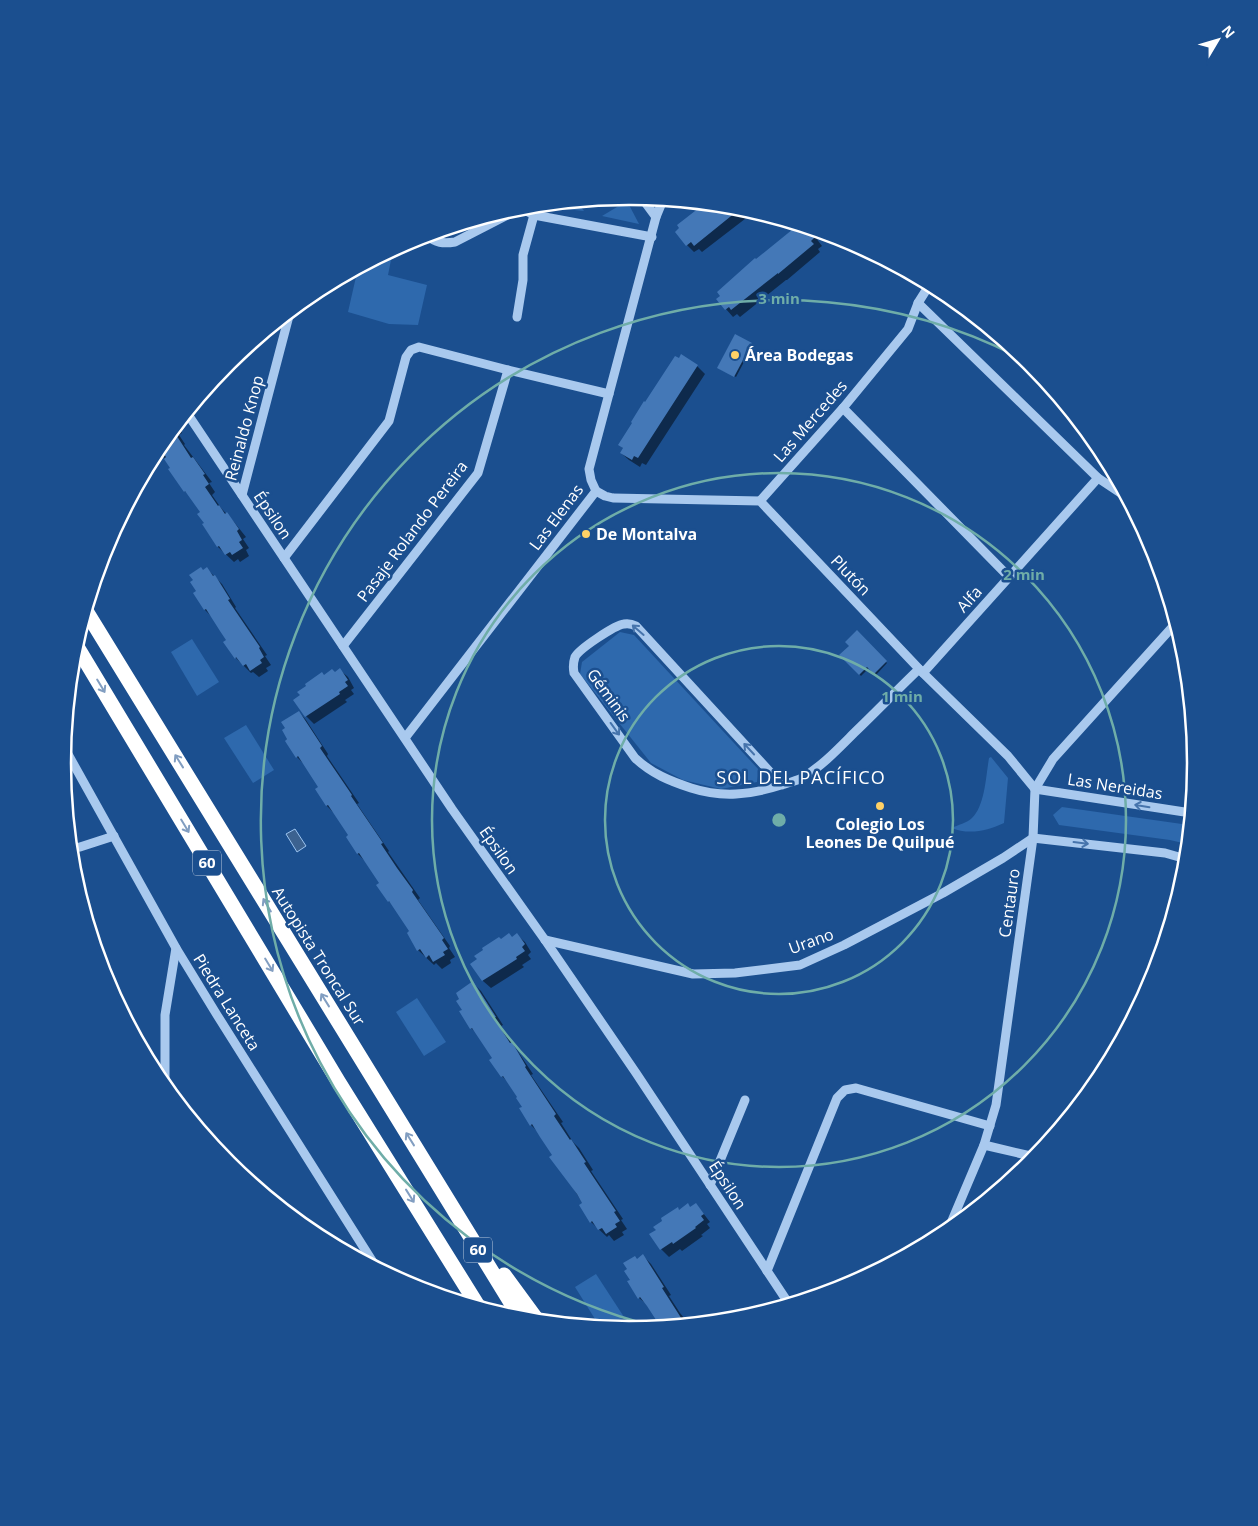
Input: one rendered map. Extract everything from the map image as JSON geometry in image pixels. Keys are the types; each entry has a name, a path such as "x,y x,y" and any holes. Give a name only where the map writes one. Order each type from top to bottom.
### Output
{"highway":[{"name":"Autopista Troncal Sur","path":"90,618 515,1309"},
{"name":"60","path":"82,655 338,1081 473,1298"},
{"path":"436,1180 531,1312"}],"street":[{"path":"648,206 656,217"},
{"name":"Las Elenas","path":"405,738 596,491 589,470 656,217 661,206"},
{"path":"517,317 523,280 522,255 534,215 652,237"},
{"path":"434,241 444,244 455,242 494,222"},
{"name":"Las Mercedes","path":"760,502 843,408 908,329 918,303 926,291"},
{"path":"918,303 1098,478 1115,489"},
{"name":"Reinaldo Knop","path":"242,495 287,322"},
{"path":"284,558 389,421 406,357 411,350 420,347 609,394"},
{"name":"Pasaje Rolando Pereira","path":"343,646 478,473 508,370"},
{"path":"843,408 1009,577"},
{"name":"Épsilon","path":"191,419 452,809 636,1073 785,1298"},
{"name":"Alfa","path":"782,785 801,778 825,762 921,670 1009,577 1098,478"},
{"path":"596,491 613,498 760,502"},
{"name":"Plutón","path":"760,502 921,670 1008,756 1034,789"},
{"name":"Géminis","path":"628,623 636,626 782,785 749,793 719,795 707,793 662,778 652,772 628,749 574,673 573,663 577,653 617,626 628,623"},
{"path":"1034,789 1053,759 1170,629"},
{"name":"Piedra Lanceta","path":"71,759 176,948 369,1256"},
{"name":"Las Nereidas","path":"1034,789 1185,812"},
{"name":"Centauro","path":"954,1216 984,1145 996,1105 1033,838 1034,789"},
{"path":"78,847 114,836"},
{"path":"1033,838 1166,853 1179,857"},
{"name":"Urano","path":"544,940 693,974 736,973 800,965 844,945 944,893 1033,838"},
{"path":"165,1073 165,1015 176,948"},
{"path":"767,1271 837,1098 845,1090 856,1088 990,1126"},
{"path":"710,1185 745,1100"},
{"path":"984,1145 1025,1155"}],"shaded area":[{"path":"620,205 629,205 639,224 602,216"},
{"path":"581,207 584,211 565,209"},
{"path":"391,259 388,275 427,285 418,325 389,324 348,312 356,277"},
{"path":"620,632 634,635 759,770 757,782 721,789 683,780 651,763 580,674 582,662"},
{"path":"192,639 219,682 197,696 171,652"},
{"path":"246,725 274,770 253,783 224,738"},
{"path":"991,757 1008,778 1004,823 971,832 951,828 972,818 980,806 989,758"},
{"path":"1062,807 1183,824 1181,843 1059,825 1053,815"},
{"path":"295,829 306,846 297,852 286,834"},
{"path":"417,998 446,1042 424,1056 396,1012"},
{"path":"596,1274 624,1317 618,1321 596,1320 575,1287"}],"building":[{"path":"697,209 732,215 694,246 691,242 686,246 675,232 679,228 677,225"},
{"path":"792,230 815,237 811,241 814,244 778,274 731,310 729,307 725,310 716,299 720,296 717,292"},
{"name":"Área Bodegas","path":"735,334 752,343 734,377 717,368"},
{"path":"681,354 698,365 638,458 634,456 632,460 620,453 623,448 618,445 644,401 675,356 679,358"},
{"path":"177,436 191,458 193,457 205,474 203,475 209,484 205,487 218,506 225,514 227,512 239,529 237,531 242,540 239,542 243,548 232,555 230,552 225,555 219,546 217,547 197,514 200,512 168,469 170,468 164,459 166,457 164,454"},
{"path":"201,567 203,570 207,567 213,576 215,575 230,599 228,600 260,647 264,657 260,660 262,663 250,671 246,664 243,666 236,657 235,659 223,642 226,640 193,593 196,591 190,582 193,580 189,575"},
{"path":"857,630 887,661 874,674 867,667 859,675 839,655 849,646 845,642"},
{"path":"340,668 348,680 345,682 348,686 339,692 340,694 305,717 293,700 300,695 297,692 322,672 324,675 332,669 335,672"},
{"path":"299,711 322,746 320,748 383,843 381,844 444,938 442,940 448,949 443,952 445,955 433,962 429,955 426,958 420,949 417,951 407,933 409,931 376,885 379,883 359,853 357,854 346,837 348,835 315,789 318,787 298,756 296,758 285,741 287,739 282,730 285,728 281,722"},
{"path":"509,933 512,937 517,933 525,944 522,947 525,951 516,957 517,959 482,981 470,964 477,959 474,956 483,950 482,948"},
{"path":"473,981 496,1017 494,1018 510,1043 512,1042 525,1067 556,1114 554,1116 571,1139 586,1162 584,1163 616,1211 614,1212 620,1221 615,1224 617,1227 606,1234 602,1228 598,1230 592,1221 590,1223 579,1205 582,1203 577,1194 549,1157 552,1155 519,1108 522,1107 517,1097 503,1076 501,1077 489,1060 492,1058 459,1011 462,1010 456,1001 459,999 456,993"},
{"path":"688,1203 690,1207 696,1203 704,1214 701,1216 704,1220 673,1244 672,1242 660,1250 649,1234 656,1230 653,1227 662,1221 661,1218 678,1207 679,1210"},
{"path":"643,1254 681,1318 656,1320 640,1297 638,1299 627,1281 630,1280 624,1271 627,1269 623,1263 635,1256 637,1259"}],"place":[{"name":"Área Bodegas","path":"735,355"},
{"name":"De Montalva","path":"586,534"},
{"name":"Colegio Los Leones De Quilpué","path":"880,806"}],"district":[{"name":"SOL DEL PACÍFICO","path":"801,778"}]}
